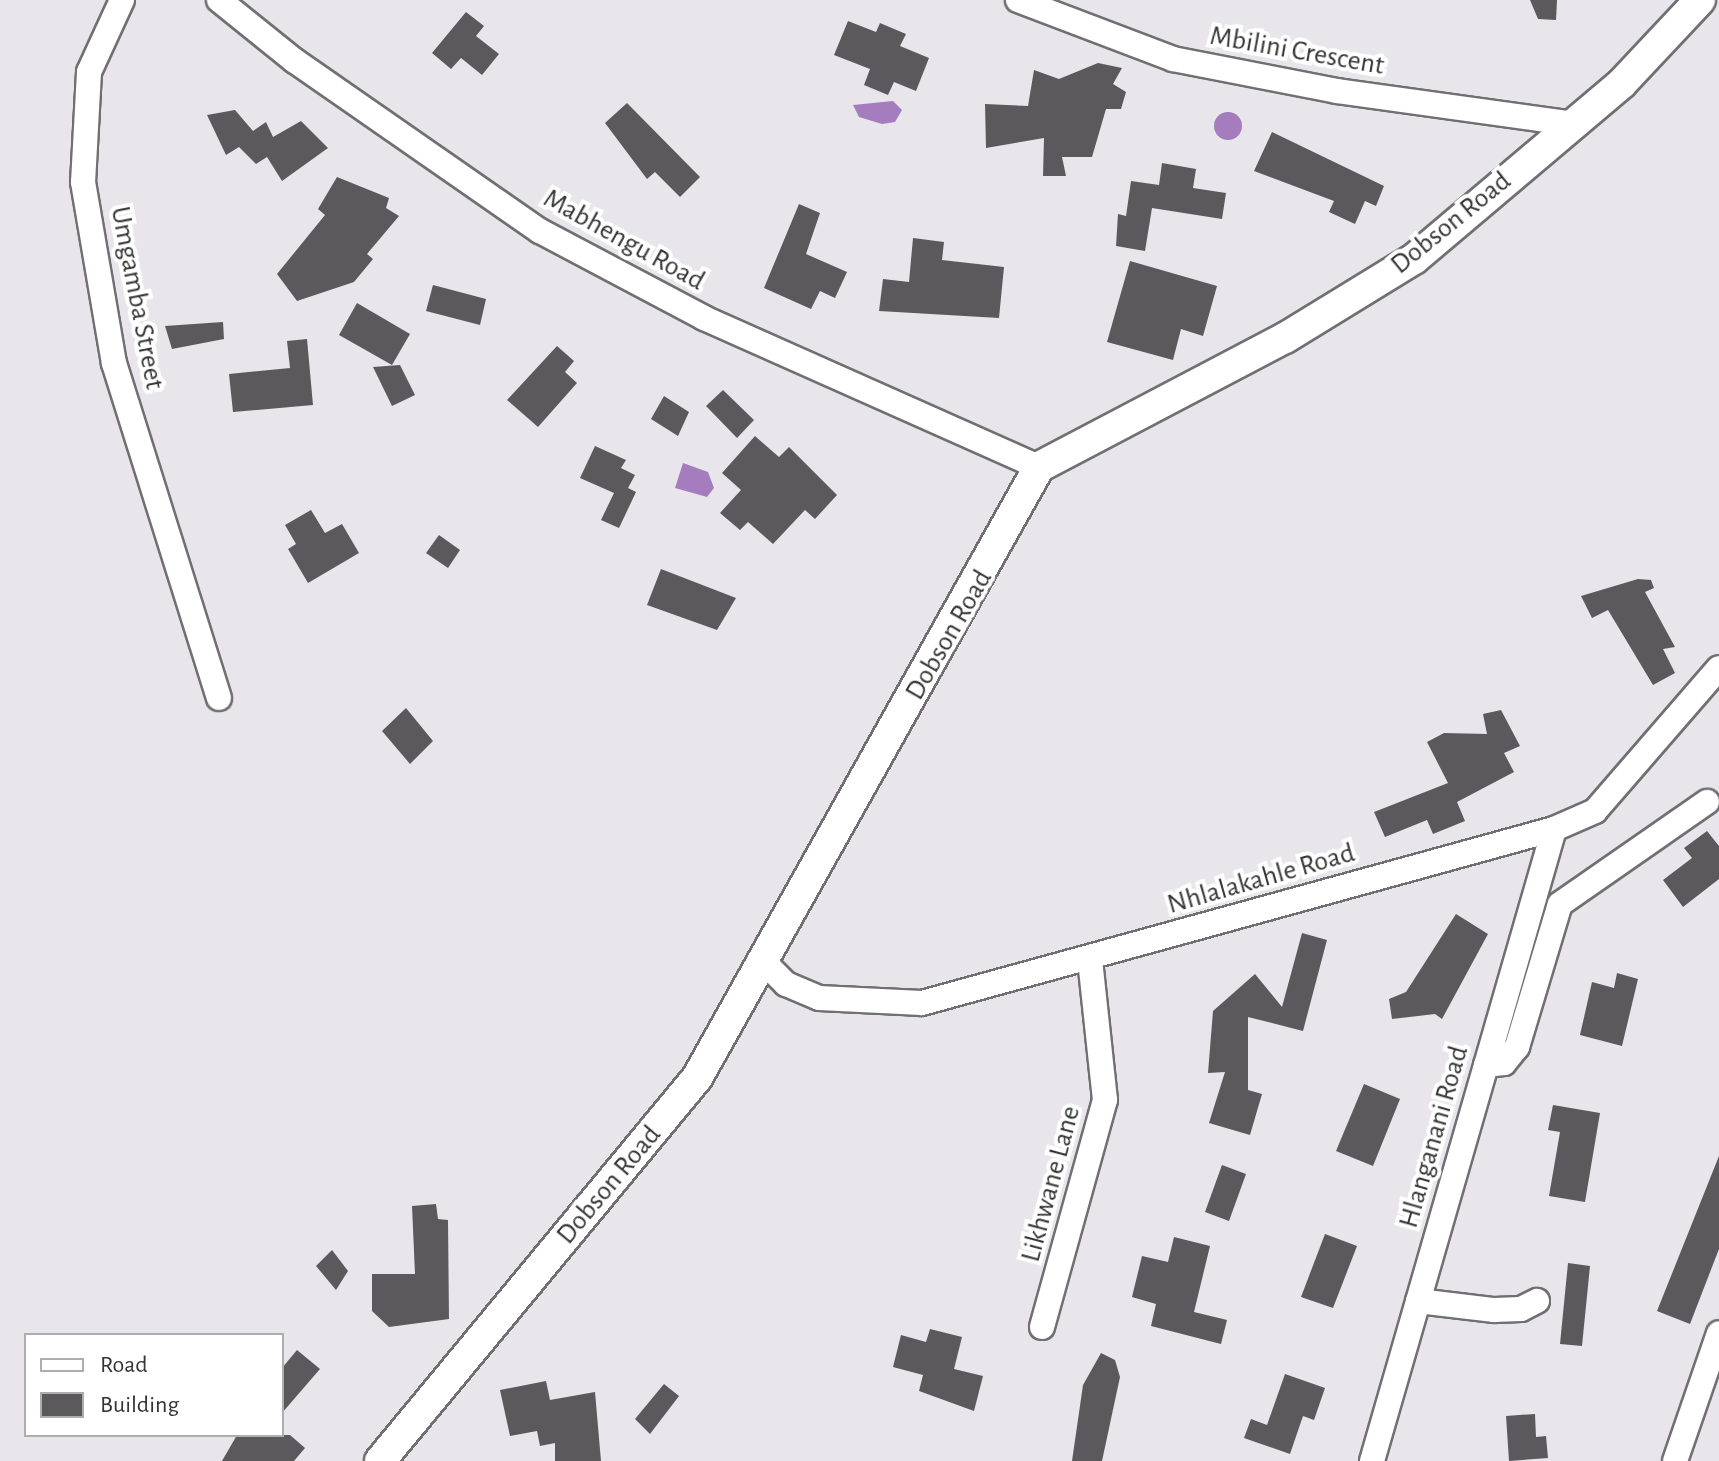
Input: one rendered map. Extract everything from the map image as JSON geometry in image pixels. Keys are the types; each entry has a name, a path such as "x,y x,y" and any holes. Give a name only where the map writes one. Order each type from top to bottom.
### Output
{"street":[{"name":"Umgamba Street","path":"122,0 89,72 83,182 114,363 219,698"},
{"name":"Mabhengu Road","path":"219,0 295,61 540,231 704,318 1039,467"},
{"name":"Mbilini Crescent","path":"1018,0 1173,59 1337,91 1575,124"},
{"name":"Dobson Road","path":"380,1461 697,1078 1039,467 1285,338 1414,259 1575,124 1700,0"},
{"name":"Nhlalakahle Road","path":"764,962 786,984 819,998 922,1003 1554,829 1595,811 1719,668"},
{"path":"1486,1065 1504,1063 1517,1047 1560,904 1707,802"},
{"name":"Hlanganani Road","path":"1372,1461 1554,829"},
{"name":"Likhwane Lane","path":"1042,1327 1105,1100 1090,959"},
{"path":"1418,1301 1494,1310 1537,1301"},
{"path":"1675,1461 1719,1333"}],"shaded area":[{"path":"893,101 902,110 895,122 882,124 859,117 853,105"},
{"path":"1228,112 1238,116 1242,126 1238,136 1228,140 1218,136 1214,126 1218,116"},
{"path":"683,463 708,472 714,488 707,497 675,488"}],"building":[{"path":"1530,0 1557,0 1556,20 1538,19"},
{"path":"466,12 484,26 476,36 499,54 482,75 461,58 451,69 432,53"},
{"path":"848,21 876,32 880,23 906,34 900,46 929,58 916,91 894,82 888,95 864,85 870,69 834,55"},
{"path":"1098,63 1122,68 1113,84 1126,92 1121,109 1106,109 1092,157 1062,157 1066,176 1043,176 1044,138 986,148 985,104 1028,106 1034,70 1059,79"},
{"path":"627,103 700,177 680,197 655,172 647,179 605,123"},
{"path":"235,110 253,131 266,122 273,137 301,121 328,148 282,181 267,157 256,164 239,147 226,155 207,115"},
{"path":"1272,132 1384,186 1376,206 1365,201 1355,224 1329,212 1334,201 1254,171"},
{"path":"1162,163 1196,169 1193,188 1226,193 1222,219 1152,208 1145,251 1116,246 1118,214 1126,216 1131,181 1159,185"},
{"path":"337,177 389,198 386,208 399,216 367,254 373,259 354,282 297,301 277,274 325,215 318,209"},
{"path":"799,204 820,213 806,254 847,272 835,298 820,291 811,309 764,288"},
{"path":"913,238 944,242 942,260 1004,267 999,318 879,311 883,279 909,282"},
{"path":"1130,261 1217,286 1203,336 1181,329 1173,360 1107,342"},
{"path":"433,285 486,299 480,325 426,311"},
{"path":"357,303 410,334 392,365 339,335"},
{"path":"223,322 224,339 172,349 165,326"},
{"path":"307,339 313,405 233,412 229,374 290,368 287,341"},
{"path":"557,346 574,361 565,372 577,383 538,427 507,400"},
{"path":"400,365 415,395 392,406 373,367"},
{"path":"723,390 754,420 737,438 706,406"},
{"path":"664,396 689,412 678,436 651,419"},
{"path":"755,436 779,457 789,447 837,495 815,519 805,510 773,544 748,522 740,530 720,513 741,490 722,473"},
{"path":"595,446 626,460 621,468 635,475 628,488 636,492 619,528 601,520 614,493 580,478"},
{"path":"311,510 325,533 342,524 359,553 308,583 288,549 296,544 285,525"},
{"path":"439,535 460,550 448,568 426,553"},
{"path":"661,569 736,598 717,630 647,605"},
{"path":"1638,579 1651,580 1654,588 1645,592 1675,647 1663,649 1675,673 1653,685 1608,610 1592,618 1581,596"},
{"path":"406,708 433,741 410,764 382,731"},
{"path":"1501,710 1520,746 1504,753 1514,772 1457,802 1465,821 1433,834 1427,820 1385,837 1374,812 1448,783 1427,742 1444,733 1487,734 1483,714"},
{"path":"1707,831 1719,846 1719,879 1683,907 1663,880 1692,858 1684,848"},
{"path":"1456,914 1488,934 1442,1019 1435,1014 1392,1019 1389,999 1406,992"},
{"path":"1302,933 1327,940 1303,1031 1248,1017 1248,1090 1262,1094 1250,1135 1209,1123 1225,1072 1208,1073 1213,1011 1255,974 1282,1007"},
{"path":"1617,973 1638,979 1622,1046 1580,1035 1592,982 1614,988"},
{"path":"1364,1084 1400,1099 1373,1166 1336,1151"},
{"path":"1553,1105 1600,1113 1585,1202 1549,1196 1560,1132 1548,1130"},
{"path":"1719,1156 1719,1249 1690,1324 1657,1311"},
{"path":"1222,1165 1246,1174 1229,1221 1205,1212"},
{"path":"436,1204 438,1219 448,1220 449,1319 389,1327 372,1311 372,1274 415,1274 412,1206"},
{"path":"1325,1234 1357,1246 1333,1308 1301,1297"},
{"path":"1174,1237 1210,1246 1194,1312 1227,1320 1221,1344 1151,1326 1156,1304 1132,1297 1142,1256 1168,1262"},
{"path":"332,1250 348,1271 336,1290 316,1266"},
{"path":"1568,1263 1590,1266 1582,1346 1560,1344"},
{"path":"930,1329 962,1337 954,1369 983,1376 974,1411 919,1391 923,1375 893,1367 901,1335 926,1342"},
{"path":"297,1350 320,1369 284,1411 284,1366"},
{"path":"1101,1353 1115,1360 1120,1377 1102,1461 1072,1461 1083,1385"},
{"path":"1285,1374 1325,1388 1314,1420 1303,1416 1290,1454 1244,1438 1251,1419 1267,1425"},
{"path":"546,1381 550,1400 595,1392 601,1461 555,1461 555,1443 540,1446 537,1431 510,1436 500,1390"},
{"path":"664,1384 679,1396 650,1434 635,1419"},
{"path":"1535,1414 1536,1437 1546,1436 1548,1458 1509,1461 1506,1416"},
{"path":"290,1435 305,1448 294,1461 222,1461 236,1437"}]}
